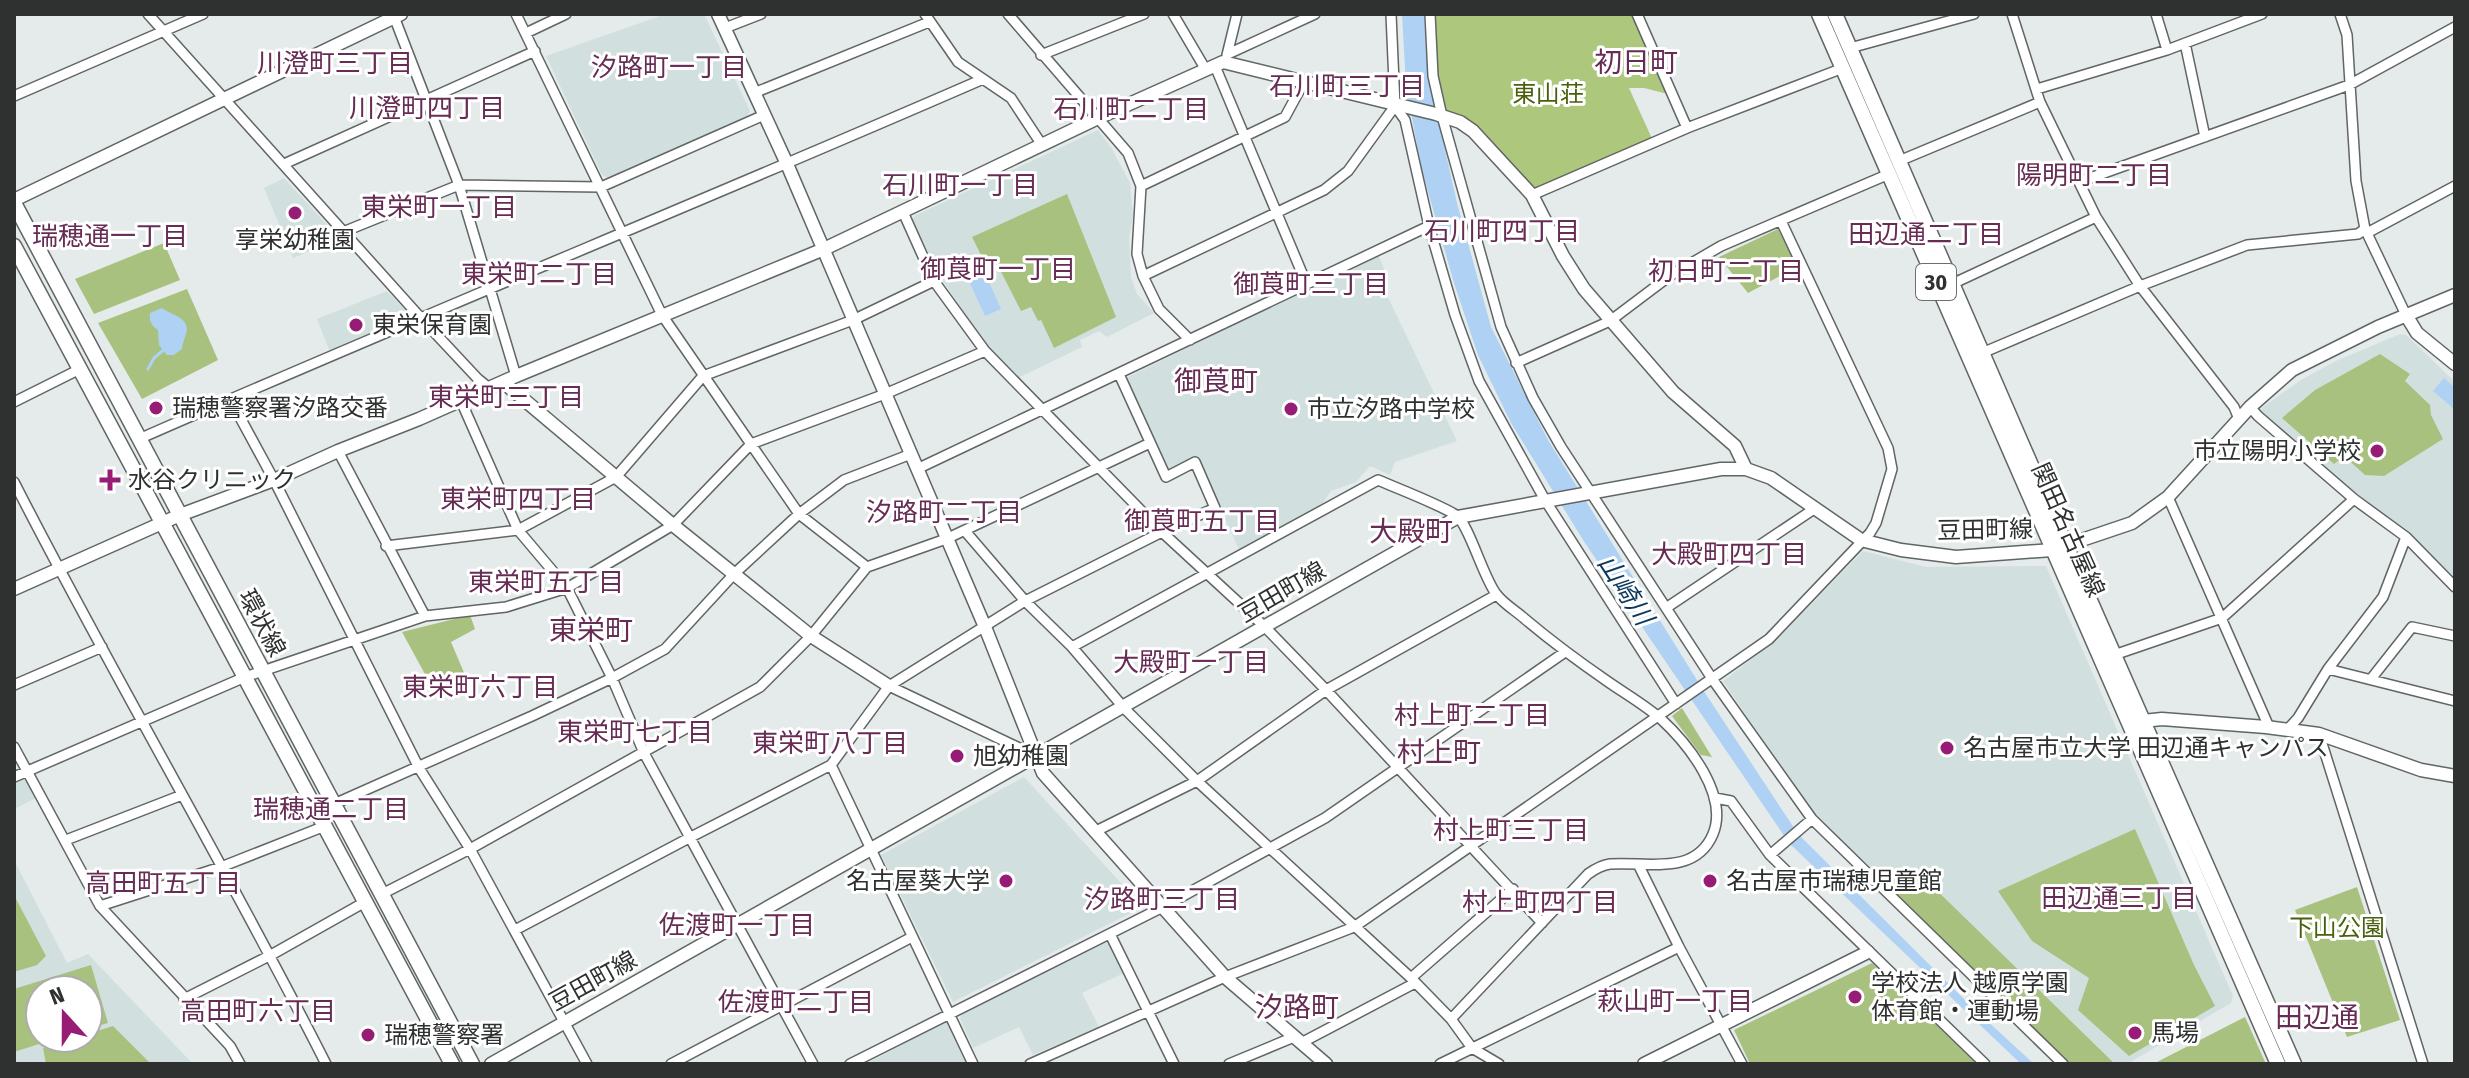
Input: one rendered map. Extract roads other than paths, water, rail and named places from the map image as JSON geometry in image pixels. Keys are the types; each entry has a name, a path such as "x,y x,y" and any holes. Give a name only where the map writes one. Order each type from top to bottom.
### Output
{"main road":[{"name":"関田名古屋線","path":"1819,14 2137,724 2294,1064"},
{"name":"関田名古屋線","path":"1835,14 1982,353 2059,548 2114,655 2137,724 2278,1064"},
{"name":"環状線","path":"14,202 472,1064"},
{"name":"環状線","path":"14,246 452,1064"}],"street":[{"path":"148,14 226,97 420,317 489,388"},
{"path":"14,96 203,14"},
{"path":"516,14 662,315 799,514 867,567"},
{"path":"526,33 566,14"},
{"path":"718,14 824,249 985,627 1043,773 1225,977 1326,1064"},
{"path":"725,28 761,14"},
{"path":"1008,14 1128,153 1141,186 1137,254 1143,276 1159,309 1190,340"},
{"path":"1041,55 1144,14"},
{"path":"1173,14 1218,63 1307,285"},
{"path":"1218,63 1237,14"},
{"path":"14,589 180,515 274,480 824,249 1218,63 1313,14"},
{"path":"1391,14 1395,106 1405,120 1429,226 1455,315 1479,381 1548,500 1678,703"},
{"path":"1430,14 1433,76 1439,115 1501,327 1540,411 1587,492 1666,608 1711,681 1810,820 2063,1064"},
{"path":"1637,14 1687,128"},
{"path":"1850,48 1974,14"},
{"path":"2012,14 2040,102 2096,217 2140,286 2234,407 2239,419"},
{"path":"2156,14 2167,50"},
{"path":"2037,89 2167,50 2262,14"},
{"path":"2340,14 2347,35 2356,181 2366,231 2417,333 2455,364"},
{"path":"14,202 396,15 459,185 516,376"},
{"path":"754,93 927,18 958,62 1011,98 1042,145"},
{"path":"2079,182 2349,85 2455,27"},
{"path":"2185,43 2205,137"},
{"path":"284,164 535,51"},
{"path":"1218,63 1439,115 1460,122 1473,131 1532,195 1563,256 1584,289 1673,392 1735,446 1746,469"},
{"path":"1532,195 1687,128 1843,68"},
{"path":"139,439 983,79"},
{"path":"1141,186 1285,117 1304,82"},
{"path":"1899,161 2040,102"},
{"path":"1143,276 1324,190 1348,171 1395,106"},
{"path":"343,232 459,185 601,187 764,115"},
{"path":"1516,363 1610,321 1671,275 1721,246 1889,174"},
{"path":"1982,353 2140,286 2247,245 2358,234 2455,186"},
{"path":"903,212 934,281 985,351 1162,532 1265,627 1542,923"},
{"path":"1952,284 2096,217"},
{"path":"1030,1064 1225,977 1354,927 1769,639 1870,533 1876,523 1892,469 1888,448 1781,221"},
{"path":"917,469 1429,226"},
{"path":"386,546 518,530 616,477 703,376 853,320 934,281"},
{"name":"豆田町線","path":"491,1064 1458,517 1721,469 1746,469 1771,478 1861,540 1901,550 1956,557 2059,548 2132,523 2168,497 2250,407 2292,370 2455,295"},
{"path":"14,777 245,677 425,616 506,607 567,588 673,525 751,444 885,394 985,351"},
{"path":"14,402 80,369"},
{"path":"515,930 831,765 889,686 1025,601 1215,508 1195,462 1166,477 1119,374"},
{"path":"503,382 811,636 889,686 1036,756"},
{"path":"230,399 419,768 470,849 587,1064"},
{"path":"461,401 518,530 567,588 612,678 644,753 813,1064"},
{"path":"2250,407 2354,499 2406,537 2455,587"},
{"path":"382,894 470,849 760,687 811,636 867,567 965,531 1150,443"},
{"path":"338,451 425,616"},
{"path":"334,804 612,678 665,649 734,574 799,514 844,480 911,454"},
{"path":"1072,647 1378,480 1458,517 1496,595 1565,652 1659,717 1680,739 1700,767 1715,798 1717,821 1713,835 1698,853 1677,863 1662,866 1610,864 1588,874 1451,1019"},
{"path":"14,482 17,497 61,569 271,955 326,1064"},
{"path":"2168,497 2269,727"},
{"path":"2114,655 2222,618 2354,499"},
{"path":"1666,608 1814,509"},
{"path":"965,531 1124,708 1197,781 1413,981 1451,1019 1472,1048 1499,1064"},
{"path":"2287,730 2298,718 2328,669 2383,597 2406,537"},
{"path":"1094,832 1197,781 1326,690 1496,595"},
{"path":"2371,679 2412,627 2455,636"},
{"path":"14,685 102,647"},
{"path":"850,1064 1161,908 1325,818 1565,652"},
{"path":"2328,669 2455,701"},
{"path":"2137,724 2162,719 2319,734 2421,770 2455,776"},
{"path":"2319,734 2423,1064"},
{"path":"14,747 100,906 230,1046 240,1064"},
{"path":"831,765 973,1064"},
{"path":"66,840 182,795"},
{"path":"1715,798 1731,801 1772,854 1985,1064"},
{"path":"1772,854 1810,820"},
{"path":"100,906 221,867 325,826"},
{"path":"1639,866 1742,1064"},
{"path":"1229,1064 1298,1040 1413,981 1513,889"},
{"path":"184,999 365,902"},
{"path":"1110,934 1174,1064"},
{"path":"671,1064 912,937"},
{"path":"1440,1064 1679,947"},
{"path":"1644,1064 1868,952"}],"water":[{"name":"山崎川","path":"1402,14 1424,14 1426,55 1433,96 1457,203 1491,327 1548,440 1705,693 1798,834 1972,1007 2034,1064 2021,1064 1789,843 1585,543 1511,423 1478,355 1421,167 1406,85"},
{"path":"984,271 1001,309 985,316 968,279"},
{"path":"162,308 181,318 186,326 182,349 174,355 167,355 159,345 158,330 150,321 150,313"},
{"path":"2444,378 2455,388 2455,410 2433,391"}],"waterway":[{"path":"148,369 154,358 166,348"}],"place":[{"name":"享栄幼稚園","path":"295,213"},
{"name":"東栄保育園","path":"356,325"},
{"name":"瑞穂警察署汐路交番","path":"156,408"},
{"name":"市立汐路中学校","path":"1291,409"},
{"name":"市立陽明小学校","path":"2377,451"},
{"name":"水谷クリニック","path":"110,480"},
{"name":"名古屋市立大学 田辺通キャンパス","path":"1947,748"},
{"name":"旭幼稚園","path":"957,756"},
{"name":"名古屋葵大学","path":"1006,881"},
{"name":"名古屋市瑞穂児童館","path":"1710,881"},
{"name":"学校法人 越原学園 体育館・運動場","path":"1855,997"},
{"name":"馬場","path":"2135,1033"},
{"name":"瑞穂警察署","path":"368,1035"}],"district":[{"name":"初日町","path":"1636,62"},
{"name":"川澄町三丁目","path":"335,63"},
{"name":"汐路町一丁目","path":"669,67"},
{"name":"石川町三丁目","path":"1347,86"},
{"name":"川澄町四丁目","path":"427,108"},
{"name":"石川町二丁目","path":"1131,109"},
{"name":"陽明町二丁目","path":"2094,175"},
{"name":"石川町一丁目","path":"960,185"},
{"name":"東栄町一丁目","path":"439,207"},
{"name":"石川町四丁目","path":"1502,231"},
{"name":"田辺通二丁目","path":"1926,234"},
{"name":"瑞穂通一丁目","path":"110,236"},
{"name":"御莨町一丁目","path":"998,269"},
{"name":"初日町二丁目","path":"1726,271"},
{"name":"東栄町二丁目","path":"539,274"},
{"name":"御莨町三丁目","path":"1311,284"},
{"name":"御莨町","path":"1216,381"},
{"name":"東栄町三丁目","path":"506,397"},
{"name":"東栄町四丁目","path":"518,499"},
{"name":"汐路町二丁目","path":"944,512"},
{"name":"御莨町五丁目","path":"1202,521"},
{"name":"大殿町","path":"1411,531"},
{"name":"大殿町四丁目","path":"1729,554"},
{"name":"東栄町五丁目","path":"546,582"},
{"name":"東栄町","path":"591,630"},
{"name":"大殿町一丁目","path":"1191,662"},
{"name":"東栄町六丁目","path":"480,687"},
{"name":"村上町二丁目","path":"1472,715"},
{"name":"東栄町七丁目","path":"635,732"},
{"name":"東栄町八丁目","path":"830,743"},
{"name":"村上町","path":"1439,752"},
{"name":"瑞穂通二丁目","path":"331,809"},
{"name":"村上町三丁目","path":"1511,830"},
{"name":"高田町五丁目","path":"163,883"},
{"name":"田辺通三丁目","path":"2119,898"},
{"name":"汐路町三丁目","path":"1162,899"},
{"name":"村上町四丁目","path":"1540,902"},
{"name":"佐渡町一丁目","path":"737,925"},
{"name":"萩山町一丁目","path":"1675,1001"},
{"name":"佐渡町二丁目","path":"796,1002"},
{"name":"汐路町","path":"1297,1007"},
{"name":"高田町六丁目","path":"258,1011"},
{"name":"田辺通","path":"2317,1017"}],"park label":[{"name":"東山荘","path":"1548,94"},
{"name":"下山公園","path":"2337,928"}]}
